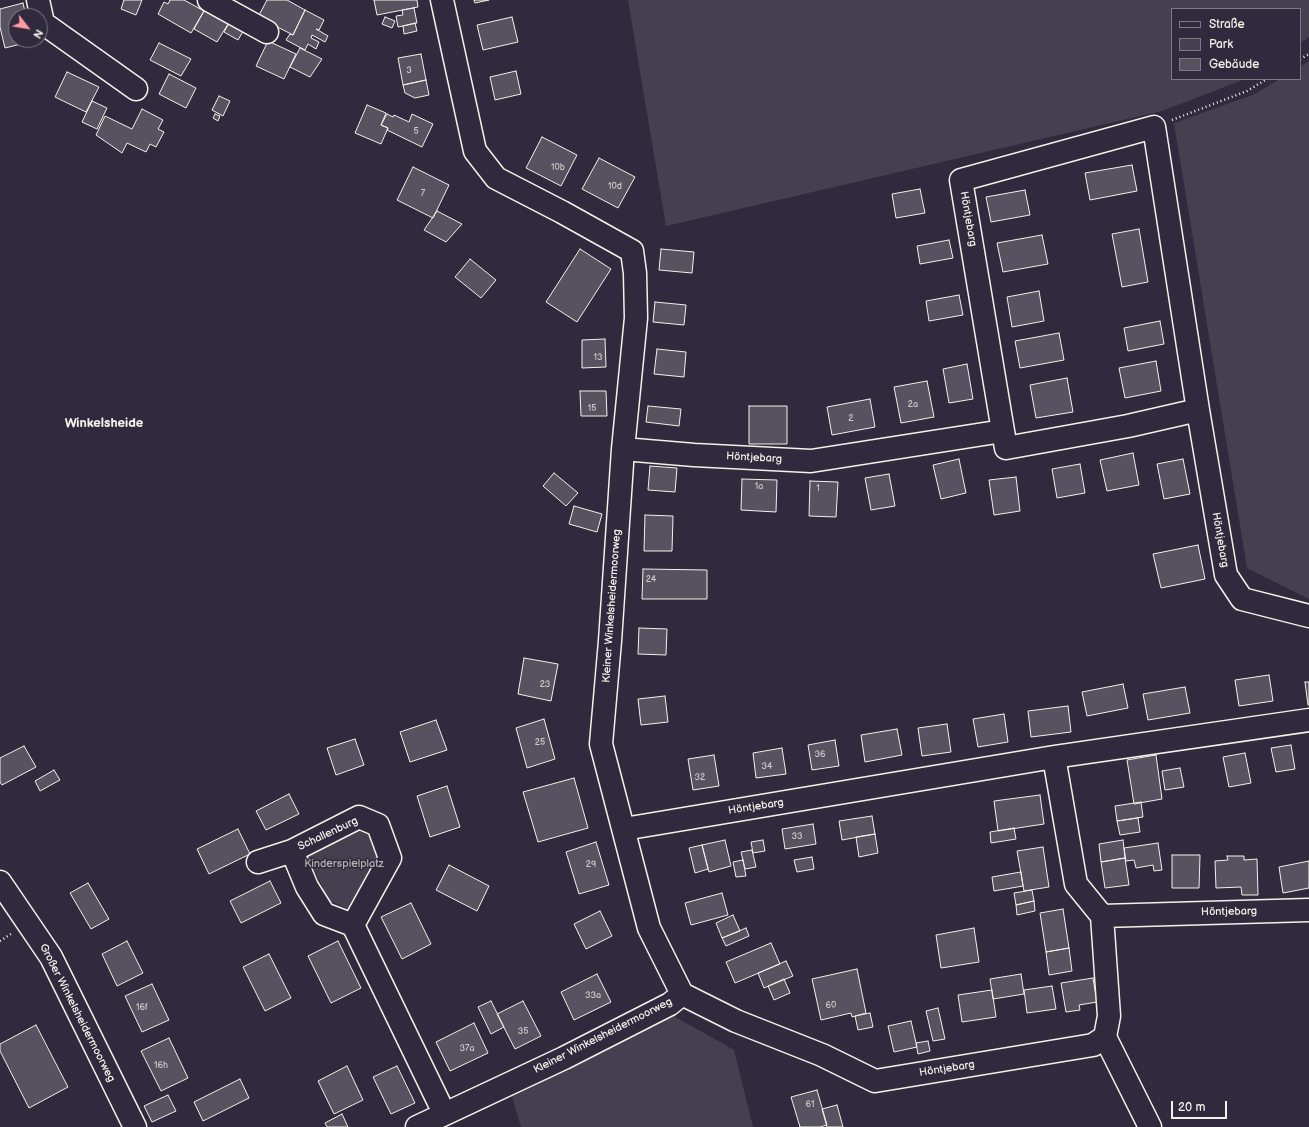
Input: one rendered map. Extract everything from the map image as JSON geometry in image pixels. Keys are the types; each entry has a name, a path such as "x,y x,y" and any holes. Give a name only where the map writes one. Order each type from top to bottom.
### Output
{"street":[{"path":"38,0 43,23 136,88"},
{"path":"209,0 267,32"},
{"name":"Kleiner Winkelsheidermoorweg","path":"418,1127 444,1113 564,1058 670,1004 682,994 649,928 601,744 624,449 636,318 635,273 632,252 562,212 496,178 475,151 442,0"},
{"name":"Höntjebarg","path":"1198,410 1128,426 1006,448 961,180 1154,127 1198,410 1226,575 1242,599 1309,616"},
{"name":"Höntjebarg","path":"624,449 694,456 811,461 1003,431"},
{"name":"Höntjebarg","path":"624,829 1054,757 1309,720"},
{"path":"1054,757 1076,884 1102,916 1109,1016 1104,1037 1150,1127"},
{"name":"Schallenburg","path":"360,817 378,825 390,858 353,925 324,914 308,887 292,851 360,817"},
{"path":"258,862 292,851"},
{"name":"Großer Winkelsheidermoorweg","path":"0,882 51,957 135,1127"},
{"name":"Höntjebarg","path":"1102,916 1309,910"},
{"path":"353,925 444,1113"},
{"name":"Höntjebarg","path":"682,994 736,1021 822,1055 875,1081 1093,1045 1104,1037"}],"path":[{"path":"1154,127 1247,91 1265,80"}],"green space":[{"path":"628,0 1309,0 1309,37 1301,42 1301,8 1171,8 1171,80 1242,80 1162,111 666,226"},
{"path":"1309,61 1309,599 1247,568 1174,123 1255,94 1278,80 1301,80 1301,66"},
{"name":"Kinderspielplatz","path":"358,826 370,828 380,858 349,916 345,908 333,902 325,902 320,895 323,888 312,865 304,861 307,851"},
{"path":"672,1015 734,1050 753,1127 521,1127 512,1097"}],"building":[{"path":"124,0 142,0 136,15 121,9"},
{"path":"170,0 184,0 204,11 191,33 158,14 164,2 168,4"},
{"path":"267,0 287,0 305,10 293,35 258,17"},
{"path":"374,0 417,0 418,7 377,15"},
{"path":"474,0 489,0 475,3"},
{"path":"23,3 24,8 8,8 8,47 5,48 0,27 0,9"},
{"path":"414,8 417,23 398,27 396,16 403,15 402,10"},
{"path":"305,10 324,20 319,30 316,29 328,36 325,42 312,35 311,38 319,42 316,49 308,44 305,50 286,40 290,34 293,35"},
{"path":"204,11 228,24 217,42 194,29"},
{"path":"385,17 395,21 392,28 382,24"},
{"path":"512,17 518,42 483,50 477,25"},
{"path":"231,20 245,28 238,40 224,32"},
{"path":"415,23 417,31 404,34 403,26"},
{"path":"268,41 296,54 284,79 256,66"},
{"path":"159,43 191,59 181,76 150,60"},
{"path":"300,48 322,59 310,77 290,67"},
{"path":"421,54 426,80 403,85 398,58"},
{"path":"516,71 521,94 495,100 490,77"},
{"path":"67,72 99,87 86,112 55,97"},
{"path":"169,74 196,88 186,108 159,94"},
{"path":"426,80 429,95 415,98 405,93 403,85"},
{"path":"219,96 230,101 223,116 212,110"},
{"path":"92,101 107,108 97,129 82,122"},
{"path":"367,105 386,113 381,125 388,128 381,144 355,133"},
{"path":"142,109 163,120 158,129 164,132 156,147 150,144 146,152 127,143 122,153 96,135 105,116 132,129"},
{"path":"215,114 220,116 218,121 213,118"},
{"path":"387,114 393,117 394,115 409,122 412,114 433,124 422,147 387,130 388,128 381,125"},
{"path":"542,137 577,155 561,186 526,168"},
{"path":"599,158 635,177 618,208 582,189"},
{"path":"1132,165 1137,191 1090,200 1085,173"},
{"path":"413,167 449,185 433,218 397,200"},
{"path":"920,189 925,213 896,218 892,194"},
{"path":"1025,190 1030,215 991,222 986,197"},
{"path":"437,211 462,224 446,242 424,230"},
{"path":"1139,229 1148,282 1122,287 1112,234"},
{"path":"1042,235 1048,264 1003,272 997,243"},
{"path":"949,240 953,258 920,264 917,246"},
{"path":"580,249 611,269 577,322 546,302"},
{"path":"661,249 694,252 692,273 659,270"},
{"path":"470,259 496,280 481,298 455,277"},
{"path":"1039,291 1044,321 1012,327 1007,297"},
{"path":"959,295 963,315 929,321 926,301"},
{"path":"655,302 686,305 684,325 653,322"},
{"path":"1160,321 1164,344 1128,351 1124,328"},
{"path":"1059,333 1064,360 1020,368 1015,341"},
{"path":"605,339 606,367 582,368 582,340"},
{"path":"657,349 686,352 684,377 654,374"},
{"path":"1156,361 1161,391 1125,398 1119,368"},
{"path":"967,364 973,399 949,403 943,369"},
{"path":"1067,378 1073,412 1036,418 1030,385"},
{"path":"927,381 934,417 901,423 894,387"},
{"path":"580,391 606,391 607,416 581,416"},
{"path":"870,399 875,427 832,435 827,407"},
{"path":"648,406 681,409 679,426 646,422"},
{"path":"749,406 787,406 787,444 749,444"},
{"path":"1133,453 1139,485 1107,491 1100,460"},
{"path":"959,459 966,493 941,499 933,465"},
{"path":"1183,459 1190,494 1164,499 1157,464"},
{"path":"1080,464 1085,493 1057,498 1052,469"},
{"path":"650,466 677,468 675,492 648,490"},
{"path":"554,473 578,493 566,506 543,486"},
{"path":"889,474 895,506 871,510 865,478"},
{"path":"1016,477 1020,511 994,515 989,480"},
{"path":"742,479 777,480 776,512 741,510"},
{"path":"810,481 838,482 836,517 809,516"},
{"path":"574,506 602,514 597,532 569,524"},
{"path":"645,515 673,516 672,551 644,551"},
{"path":"1198,545 1205,579 1161,588 1153,554"},
{"path":"643,569 707,570 707,599 642,599"},
{"path":"639,628 667,629 666,655 638,654"},
{"path":"524,658 558,664 551,701 518,694"},
{"path":"1269,675 1273,701 1239,706 1235,680"},
{"path":"1305,682 1309,682 1309,705 1308,705"},
{"path":"1123,684 1128,708 1087,716 1082,692"},
{"path":"1185,687 1190,713 1148,720 1143,694"},
{"path":"665,696 668,722 641,725 638,699"},
{"path":"1068,706 1071,732 1031,737 1028,711"},
{"path":"1004,714 1008,742 978,747 973,719"},
{"path":"544,719 555,759 527,768 516,728"},
{"path":"436,720 447,750 410,762 400,732"},
{"path":"947,724 951,752 922,756 918,728"},
{"path":"897,729 902,755 865,762 861,735"},
{"path":"355,739 364,765 336,775 327,748"},
{"path":"835,740 839,766 812,770 808,745"},
{"path":"1291,745 1295,769 1276,772 1271,748"},
{"path":"24,746 36,767 2,785 0,782 0,758"},
{"path":"782,748 786,774 756,778 753,753"},
{"path":"1245,753 1251,783 1229,787 1223,757"},
{"path":"714,755 719,786 693,790 688,759"},
{"path":"1156,755 1162,799 1134,804 1127,760"},
{"path":"1180,768 1184,787 1165,790 1162,771"},
{"path":"54,770 60,780 40,791 35,781"},
{"path":"574,778 588,828 538,842 523,792"},
{"path":"447,786 460,827 430,837 417,796"},
{"path":"289,794 299,814 266,830 256,811"},
{"path":"1040,795 1044,824 998,831 994,801"},
{"path":"1141,802 1143,817 1117,821 1115,806"},
{"path":"872,816 875,834 842,840 839,821"},
{"path":"1138,818 1140,832 1120,835 1117,821"},
{"path":"813,824 816,844 785,849 782,829"},
{"path":"1014,828 1016,839 991,843 990,832"},
{"path":"238,829 250,854 209,874 197,849"},
{"path":"875,834 878,853 859,857 856,837"},
{"path":"725,840 731,866 709,872 702,845"},
{"path":"763,840 765,851 753,853 751,842"},
{"path":"1123,840 1125,858 1101,862 1099,844"},
{"path":"596,842 609,885 579,894 566,852"},
{"path":"1158,843 1162,870 1154,871 1153,865 1136,868 1134,860 1126,861 1124,848"},
{"path":"702,845 708,869 695,873 689,848"},
{"path":"1043,847 1049,887 1024,891 1017,851"},
{"path":"752,850 756,867 745,869 741,852"},
{"path":"1172,855 1200,855 1199,888 1172,888"},
{"path":"1227,856 1244,856 1244,860 1257,859 1258,895 1242,895 1241,887 1216,888 1215,861 1228,860"},
{"path":"812,857 814,869 797,872 794,860"},
{"path":"1125,858 1129,885 1105,888 1101,862"},
{"path":"743,860 746,876 736,877 733,862"},
{"path":"1309,861 1309,888 1283,893 1279,867"},
{"path":"449,865 489,886 477,911 436,890"},
{"path":"1021,872 1023,886 994,891 992,877"},
{"path":"270,881 281,903 241,923 230,901"},
{"path":"88,883 109,919 91,929 70,893"},
{"path":"1032,890 1034,901 1016,905 1014,893"},
{"path":"722,893 728,915 691,925 685,903"},
{"path":"1034,901 1035,911 1017,915 1016,905"},
{"path":"411,903 431,944 402,959 381,917"},
{"path":"1063,909 1069,948 1046,952 1040,913"},
{"path":"600,911 612,936 586,949 574,924"},
{"path":"733,915 740,931 722,938 716,923"},
{"path":"746,928 749,936 726,946 722,938"},
{"path":"974,928 979,962 941,968 936,935"},
{"path":"127,941 143,973 117,986 102,954"},
{"path":"338,941 361,988 331,1003 308,956"},
{"path":"771,943 780,964 735,983 726,962"},
{"path":"1069,948 1072,971 1049,975 1046,952"},
{"path":"269,954 291,998 265,1011 243,967"},
{"path":"786,961 793,976 764,988 758,973"},
{"path":"857,969 866,1013 852,1017 851,1013 821,1020 812,979"},
{"path":"597,974 611,1002 574,1020 561,992"},
{"path":"1021,974 1024,994 993,999 990,979"},
{"path":"1093,978 1097,1002 1079,1005 1080,1010 1066,1012 1061,983"},
{"path":"784,979 790,993 774,1000 768,986"},
{"path":"152,984 169,1020 142,1032 125,996"},
{"path":"1052,986 1056,1009 1027,1013 1024,990"},
{"path":"992,990 996,1017 962,1022 958,995"},
{"path":"491,1001 504,1027 491,1034 478,1007"},
{"path":"523,1001 541,1036 515,1049 497,1014"},
{"path":"938,1008 945,1039 933,1041 926,1011"},
{"path":"870,1013 873,1027 858,1030 855,1016"},
{"path":"911,1021 917,1047 894,1052 888,1026"},
{"path":"474,1023 488,1053 450,1071 436,1042"},
{"path":"36,1025 68,1087 29,1108 0,1051 0,1044"},
{"path":"169,1038 188,1078 161,1091 141,1051"},
{"path":"928,1041 930,1051 918,1054 916,1043"},
{"path":"347,1066 363,1100 334,1114 318,1081"},
{"path":"397,1066 415,1103 391,1114 373,1077"},
{"path":"240,1079 249,1098 203,1121 194,1102"},
{"path":"817,1090 827,1125 820,1127 800,1127 791,1097"},
{"path":"168,1095 176,1111 152,1122 144,1106"},
{"path":"837,1105 843,1127 827,1127 822,1109"},
{"path":"342,1114 348,1127 327,1127 325,1123"}],"district":[{"name":"Winkelsheide","path":"104,424"}]}
